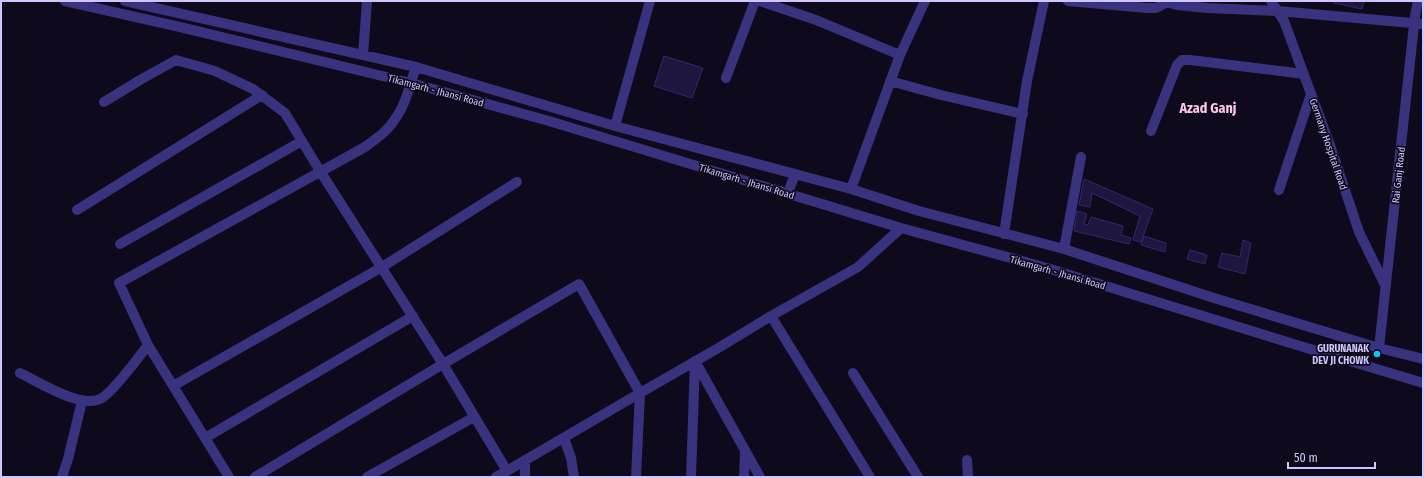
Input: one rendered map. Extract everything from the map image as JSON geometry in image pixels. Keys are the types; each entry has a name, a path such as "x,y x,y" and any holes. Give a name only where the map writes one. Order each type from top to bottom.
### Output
{"street":[{"name":"Tikamgarh - Jhansi Road","path":"65,1 180,27 411,83 549,121 901,228 1047,268 1423,383"},
{"path":"125,1 416,67 615,126 851,189 919,211 1064,249 1214,298 1379,348 1423,359"},
{"path":"363,55 367,1"},
{"path":"615,126 650,1"},
{"path":"726,78 755,1"},
{"path":"760,1 816,20 900,55"},
{"path":"851,189 900,55 925,1"},
{"path":"1004,234 1027,81 1044,1"},
{"path":"1068,1 1147,8 1156,8 1167,2 1176,5 1207,8 1278,11 1419,23"},
{"name":"Germany Hospital Road","path":"1271,1 1284,21 1330,145 1359,232 1386,287"},
{"name":"Rai Ganj Road","path":"1379,348 1419,23 1418,1"},
{"path":"104,102 176,60 215,71 253,89 285,113 320,171 443,364 507,471"},
{"path":"1151,131 1177,66 1182,60 1304,74"},
{"path":"229,477 148,345 119,283 365,147 380,136 395,120 403,106 416,67"},
{"path":"890,81 941,96 1022,114"},
{"path":"1279,190 1311,94"},
{"path":"78,210 262,96"},
{"path":"120,244 302,141"},
{"path":"1064,249 1081,157"},
{"path":"788,193 794,174"},
{"path":"173,386 382,267 517,182"},
{"path":"496,477 771,316 858,267 901,228"},
{"path":"255,477 579,284 640,393 636,477"},
{"path":"205,438 412,316"},
{"path":"771,316 870,477"},
{"path":"20,373 69,398 82,401 100,399 109,392 148,345"},
{"path":"695,361 760,477"},
{"path":"690,477 695,361"},
{"path":"853,373 918,477"},
{"path":"62,477 82,401"},
{"path":"367,477 474,416"},
{"path":"564,438 571,458 574,477"},
{"path":"744,477 745,450"},
{"path":"525,460 525,477"},
{"path":"967,460 968,477"}],"building":[{"path":"1334,1 1364,1 1362,9 1334,3"},
{"path":"664,56 703,68 692,98 654,86"},
{"path":"1084,179 1153,209 1141,242 1133,240 1140,216 1092,193 1090,207 1079,205"},
{"path":"1077,211 1087,214 1084,224 1088,225 1091,217 1123,226 1121,235 1131,238 1129,244 1074,231"},
{"path":"1144,236 1166,243 1165,252 1141,245"},
{"path":"1243,240 1251,243 1245,274 1218,267 1222,253 1240,257"},
{"path":"1190,250 1207,255 1205,264 1187,259"}],"place":[{"name":"GURUNANAK DEV JI CHOWK","path":"1377,354"}],"district":[{"name":"Azad Ganj","path":"1208,108"}]}
